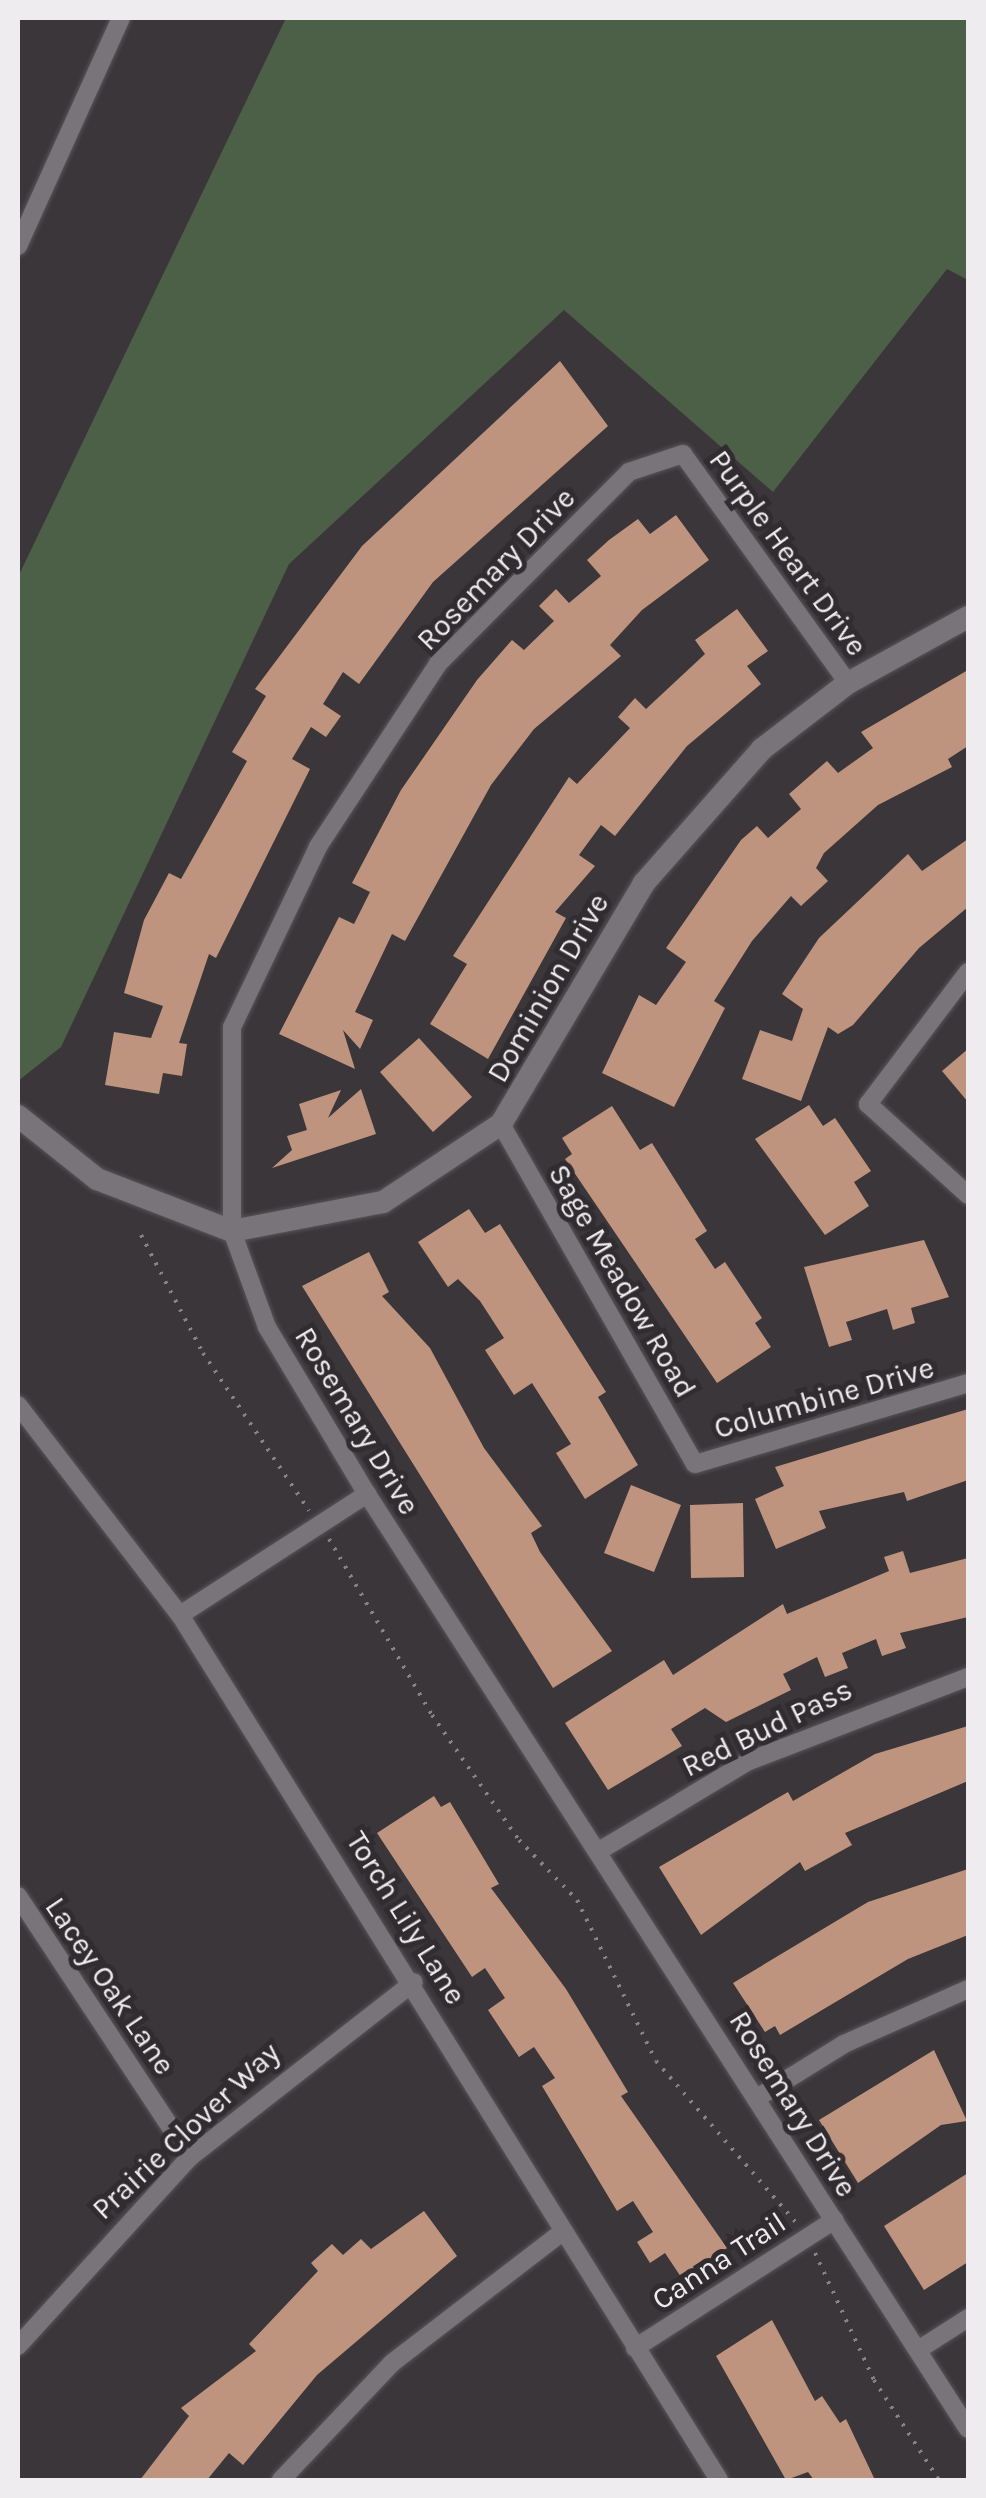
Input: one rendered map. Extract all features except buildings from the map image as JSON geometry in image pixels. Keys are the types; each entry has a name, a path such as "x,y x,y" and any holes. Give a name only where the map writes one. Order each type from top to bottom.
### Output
{"street":[{"path":"18,246 121,18"},
{"name":"Purple Heart Drive","path":"683,454 848,684"},
{"name":"Rosemary Drive","path":"683,454 629,472 438,664 318,847 232,1027 232,1231 267,1328 367,1494 968,2430"},
{"name":"Dominion Drive","path":"232,1231 383,1202 501,1124 644,883 689,825 762,749 848,684 968,616"},
{"path":"968,972 868,1104 968,1195"},
{"path":"18,1116 97,1179 232,1231"},
{"name":"Sage Meadow Road","path":"501,1124 694,1464"},
{"name":"Columbine Drive","path":"694,1464 968,1384"},
{"name":"Torch Lily Lane","path":"18,1405 180,1615 536,2173 561,2233 719,2480"},
{"path":"180,1615 367,1494"},
{"name":"Red Bud Pass","path":"599,1850 749,1762 968,1677"},
{"name":"Lacey Oak Lane","path":"18,1896 190,2156"},
{"name":"Prairie Clover Way","path":"18,2346 190,2156 414,1982"},
{"path":"756,2098 844,2044 968,1989"},
{"name":"Canna Trail","path":"634,2348 834,2220"},
{"path":"281,2480 392,2364 561,2233"},
{"path":"918,2350 968,2318"}],"path":[{"path":"141,1235 204,1354 319,1525 432,1716 519,1840 582,1910 664,2073 806,2238 874,2380 939,2480"}],"green space":[{"path":"286,18 968,18 968,280 947,269 773,492 564,310 289,564 61,1047 18,1081 18,577"}]}
